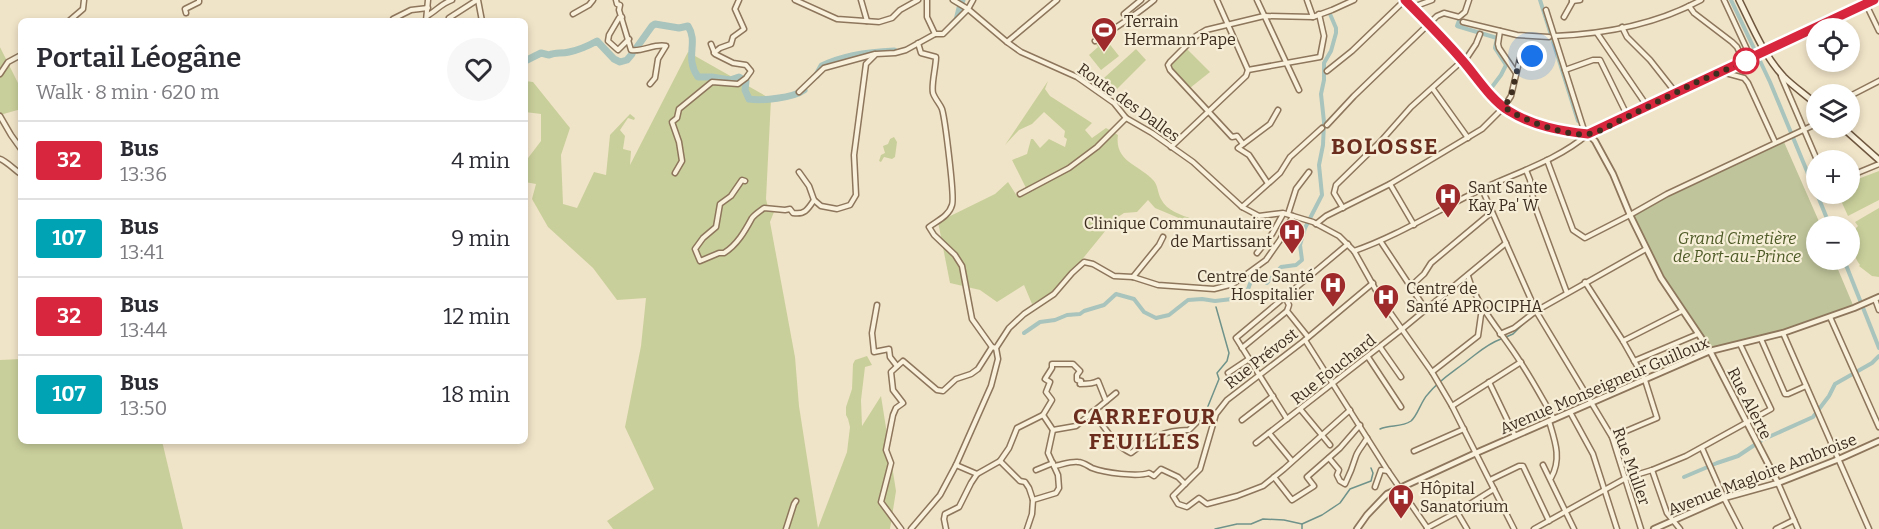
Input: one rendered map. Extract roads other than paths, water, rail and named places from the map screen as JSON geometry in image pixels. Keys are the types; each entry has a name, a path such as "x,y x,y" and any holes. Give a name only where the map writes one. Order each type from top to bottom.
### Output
{"main road":[{"path":"1405,0 1430,24 1504,107 1536,124 1588,134 1764,53 1865,2 1874,0"},
{"path":"1739,0 1764,53 1784,76 1806,95"},
{"path":"1854,138 1879,162"}],"street":[{"path":"72,18 83,9 84,0"},
{"path":"186,13 185,9 199,0"},
{"path":"427,18 428,0"},
{"path":"427,18 442,1 452,0"},
{"path":"449,18 477,0 481,18"},
{"path":"573,14 589,5 592,0"},
{"path":"616,0 620,5 630,48 633,50 666,46 658,59 655,78 650,84"},
{"path":"714,53 731,44 733,37 744,29 735,9 739,0"},
{"path":"795,0 837,19 879,22 892,18 900,10 918,0"},
{"path":"861,0 867,21"},
{"path":"927,0 927,17 935,34"},
{"name":"Route des Dalles","path":"953,0 968,9 1020,52 1077,77 1114,103 1126,118 1193,162 1242,207 1259,216 1285,214 1307,220 1339,236 1348,244 1401,330 1452,406 1514,529"},
{"path":"799,92 818,71 824,68 876,54 906,50 935,34 943,34 968,9 973,0"},
{"path":"1007,42 1057,0"},
{"path":"1124,14 1141,0"},
{"path":"1095,41 1121,23 1131,19 1154,0"},
{"path":"1172,147 1246,76 1248,70 1217,0"},
{"path":"1257,0 1299,90"},
{"path":"1307,0 1313,16"},
{"path":"1243,144 1237,136 1232,137 1170,70 1168,65 1200,33 1264,16 1319,15 1354,0"},
{"path":"1327,71 1352,51 1405,0"},
{"path":"1412,7 1432,0"},
{"path":"1242,207 1267,182 1280,173 1290,157 1437,16 1444,13 1459,16 1465,12 1469,0"},
{"path":"1564,17 1572,1 1580,0"},
{"path":"1555,36 1597,33 1622,27 1653,19 1701,0"},
{"path":"1724,0 1752,58"},
{"path":"1865,2 1879,31"},
{"path":"1689,6 1694,14 1737,47 1744,62"},
{"path":"395,18 411,10 428,8"},
{"path":"1354,251 1381,242 1482,189 1547,160 1574,146 1588,134 1584,130 1546,10"},
{"path":"1248,70 1320,57 1324,36 1319,15"},
{"path":"622,17 616,21 608,41 618,50 629,39"},
{"path":"1463,22 1500,32 1549,37"},
{"path":"1622,27 1627,37 1650,60 1676,93"},
{"path":"1500,32 1499,48 1517,73"},
{"path":"1597,33 1648,106"},
{"path":"1343,208 1334,193 1335,185 1381,141 1411,107 1463,61 1476,44 1480,34"},
{"path":"911,529 940,495 956,465 991,386 998,359 994,347 972,319 962,266 929,227 947,214 953,204 942,109 933,94 936,57 921,53 918,43"},
{"path":"675,173 682,161 679,142 672,122 677,118 679,110 712,82 738,84 751,71 746,65 727,60 714,53 711,44"},
{"path":"1315,223 1390,184 1482,129 1504,107 1511,96 1520,58 1529,50 1532,56"},
{"path":"799,172 809,186 814,200 821,206 837,209 850,205 856,195 854,155 866,64 876,54"},
{"path":"0,74 8,62 18,57"},
{"path":"1565,70 1600,60 1628,116"},
{"path":"1777,67 1812,150"},
{"path":"1722,72 1744,78 1748,83 1776,142"},
{"path":"1860,91 1879,81"},
{"path":"1432,89 1468,138"},
{"path":"1267,182 1249,155 1238,148 1270,124 1278,110"},
{"path":"0,116 18,145"},
{"path":"1020,194 1069,168 1097,147 1126,118"},
{"path":"1547,160 1574,230 1585,238 1667,194 1806,129"},
{"name":"Rue Alerte","path":"1588,134 1614,174 1630,215 1661,278 1710,351 1778,483 1798,529"},
{"path":"0,159 18,172"},
{"path":"1860,171 1879,162"},
{"path":"1526,170 1534,204 1567,293"},
{"path":"1257,253 1285,214 1296,189 1309,172"},
{"path":"745,181 742,180 731,196 720,204 716,227 703,238 695,249 700,261 730,249 750,225 752,217 764,208 790,209 793,213 802,213 807,211 814,200"},
{"path":"1390,184 1414,225"},
{"name":"Rue Muller","path":"1482,189 1536,310 1612,437 1640,528"},
{"path":"1411,286 1424,274 1431,263 1492,212"},
{"path":"901,529 881,502 891,463 886,450 893,415 896,408 903,404 894,390 891,372 903,361 937,390 943,391 956,379 978,369 1009,328 1024,314 1054,294 1084,262 1093,264 1114,276 1133,277 1158,285 1214,289 1233,284 1266,260 1281,240 1293,216"},
{"path":"1133,277 1163,237"},
{"path":"1381,242 1426,310"},
{"name":"Rue Fouchard","path":"1256,443 1368,357 1506,243"},
{"path":"1287,419 1236,338 1348,244"},
{"path":"1500,334 1514,328 1536,310 1646,249"},
{"path":"1468,276 1500,334 1521,362 1552,420 1557,457 1551,479"},
{"path":"1585,282 1645,380 1658,418 1612,437"},
{"name":"Rue Prévost","path":"1274,477 1263,486 1207,504 1199,498 1187,507 1178,504 1173,496 1200,469 1219,409 1227,400 1373,283"},
{"path":"1242,348 1287,311 1289,305 1285,297"},
{"path":"1877,298 1879,310"},
{"name":"Avenue Monseigneur Guilloux","path":"1357,529 1387,495 1476,453 1710,351 1783,333 1877,298"},
{"path":"878,305 872,333 874,352 889,349 890,357 897,366"},
{"path":"1432,374 1478,336 1480,315 1485,309"},
{"path":"1287,311 1427,528 1494,489"},
{"path":"1623,341 1682,311"},
{"path":"1830,317 1879,428"},
{"path":"1783,333 1869,529"},
{"path":"1634,361 1698,334"},
{"path":"1761,339 1785,394 1806,386"},
{"path":"1534,529 1604,489 1702,448 1771,409 1740,343"},
{"path":"1380,347 1401,377"},
{"path":"1368,357 1401,406"},
{"path":"1228,374 1249,359"},
{"path":"1452,406 1521,362"},
{"path":"946,529 945,514 959,507 977,474 999,461 1010,448 1017,428 1043,415 1052,400 1046,392 1050,382 1045,379 1052,364 1073,364 1080,371 1077,380 1081,381 1080,384 1092,384 1098,381 1106,401"},
{"path":"1489,382 1515,436"},
{"path":"1053,430 1076,426 1116,393"},
{"path":"1242,420 1273,396"},
{"path":"1301,410 1330,445"},
{"path":"1350,410 1274,477 1292,500 1314,486 1307,477 1340,448 1360,425"},
{"path":"1092,412 1105,426 1115,444 1131,453 1166,431 1189,430 1197,422"},
{"path":"1570,412 1593,454 1617,529"},
{"path":"1033,500 1056,493 1059,488 1058,475 1048,453 1053,430 1043,415"},
{"path":"1414,452 1464,429"},
{"path":"1269,433 1292,462"},
{"path":"1329,458 1339,470 1337,475 1340,481 1345,484 1358,452 1367,438"},
{"name":"Avenue Magloire Ambroise","path":"1653,529 1724,498 1778,483 1879,441"},
{"path":"1702,448 1739,529"},
{"path":"999,461 1029,488 1033,500 1032,514 1027,529"},
{"path":"1036,470 1079,462 1126,476 1143,475 1149,472 1154,476 1161,469 1178,477 1185,484"},
{"path":"956,465 977,474"},
{"path":"1544,465 1574,529"},
{"path":"1490,480 1523,466 1549,522"},
{"path":"1376,487 1381,470 1389,471"},
{"path":"1652,470 1663,504 1672,521 1680,529"},
{"path":"786,529 796,501"},
{"path":"1457,512 1467,529"},
{"path":"1776,529 1794,519"}],"waterway":[{"path":"953,24 957,20 962,0"},
{"path":"1540,0 1578,121"},
{"path":"1731,0 1770,82 1806,169"},
{"path":"1024,333 1040,322 1080,314 1104,305 1116,294 1134,299 1144,312 1156,318 1169,315 1188,300 1232,299 1247,292 1251,281 1259,278 1267,283 1281,267 1296,265 1302,260 1300,245 1305,228 1322,195 1319,165 1324,122 1321,94 1324,63 1331,51 1336,33 1330,14"},
{"path":"1460,18 1457,26 1497,38 1495,48 1506,65 1492,87"},
{"path":"637,47 655,24 679,28 688,26 692,38 692,63 698,77 730,80 739,77 746,81 745,90 749,99 777,98 804,90"},
{"path":"528,60 541,53 549,55 569,52 597,41 614,59 620,62 627,60 632,54"},
{"path":"817,75 822,66 839,59 866,53 894,51"},
{"path":"1821,204 1826,216"},
{"path":"1848,270 1879,348"},
{"path":"1204,416 1219,379 1217,373 1227,361 1229,353 1216,307"},
{"path":"1506,337 1513,334 1525,322"},
{"path":"1380,429 1411,421 1437,384 1483,348 1501,339"},
{"path":"1684,477 1738,456 1762,440 1813,417 1835,384 1872,363 1879,356"},
{"path":"1302,529 1302,524 1340,503 1350,489 1371,481 1373,473 1371,468"},
{"path":"1215,529 1237,524 1251,524 1263,519 1302,524"}],"place":[{"name":"Terrain Hermann Pape","path":"1104,53"},
{"name":"Sant Sante Kay Pa' W","path":"1448,219"},
{"name":"Clinique Communautaire de Martissant","path":"1292,255"},
{"name":"Centre de Santé Hospitalier","path":"1333,308"},
{"name":"Centre de Santé APROCIPHA","path":"1386,320"},
{"name":"Hôpital Sanatorium","path":"1401,520"}],"district":[{"name":"BOLOSSE","path":"1385,146"},
{"name":"CARREFOUR FEUILLES","path":"1145,428"}],"park label":[{"name":"Grand Cimetière de Port-au-Prince","path":"1737,247"}]}
